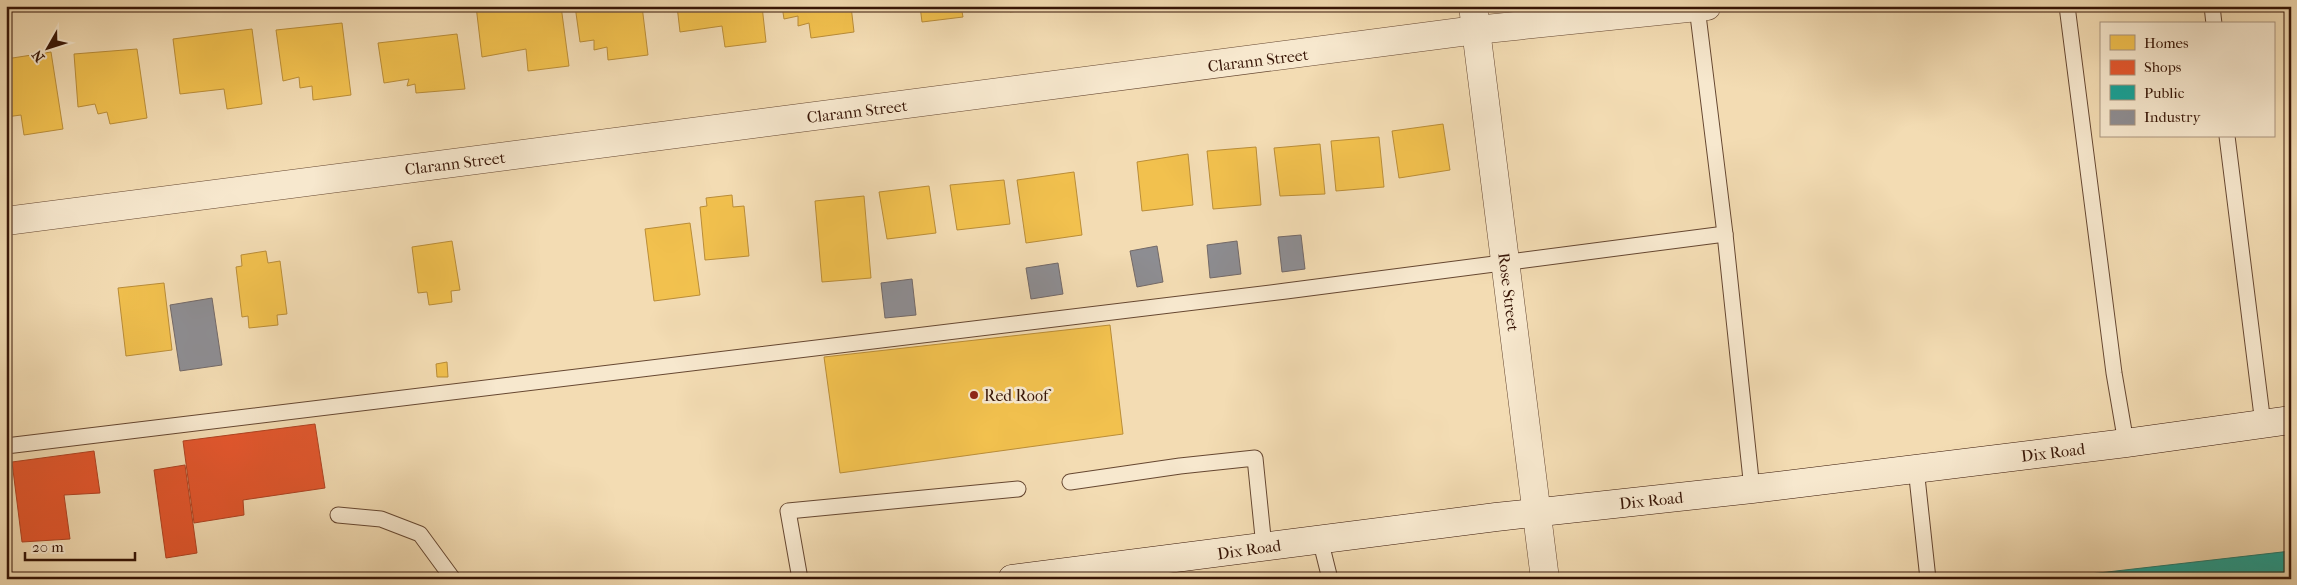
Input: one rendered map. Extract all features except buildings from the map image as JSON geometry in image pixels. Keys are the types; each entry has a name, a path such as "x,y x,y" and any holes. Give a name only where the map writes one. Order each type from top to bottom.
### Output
{"street":[{"name":"Clarann Street","path":"6,220 1474,18 1702,7"},
{"name":"Rose Street","path":"1474,18 1545,579"},
{"name":"Dix Road","path":"1012,579 1078,575 1264,547 1752,489 2291,420"}],"lane":[{"path":"2067,6 2113,363 2126,442"},
{"path":"2212,6 2214,22"},
{"path":"1702,7 1752,489"},
{"path":"2227,138 2263,424"},
{"path":"6,446 1276,292 1725,234"},
{"path":"1070,482 1180,466 1255,458 1264,547"},
{"path":"1916,468 1928,579"},
{"path":"800,579 788,512 1018,489"},
{"path":"338,515 381,519 420,534 453,579"},
{"path":"1320,540 1330,579"}],"place":[{"name":"Red Roof","path":"974,395"}]}
